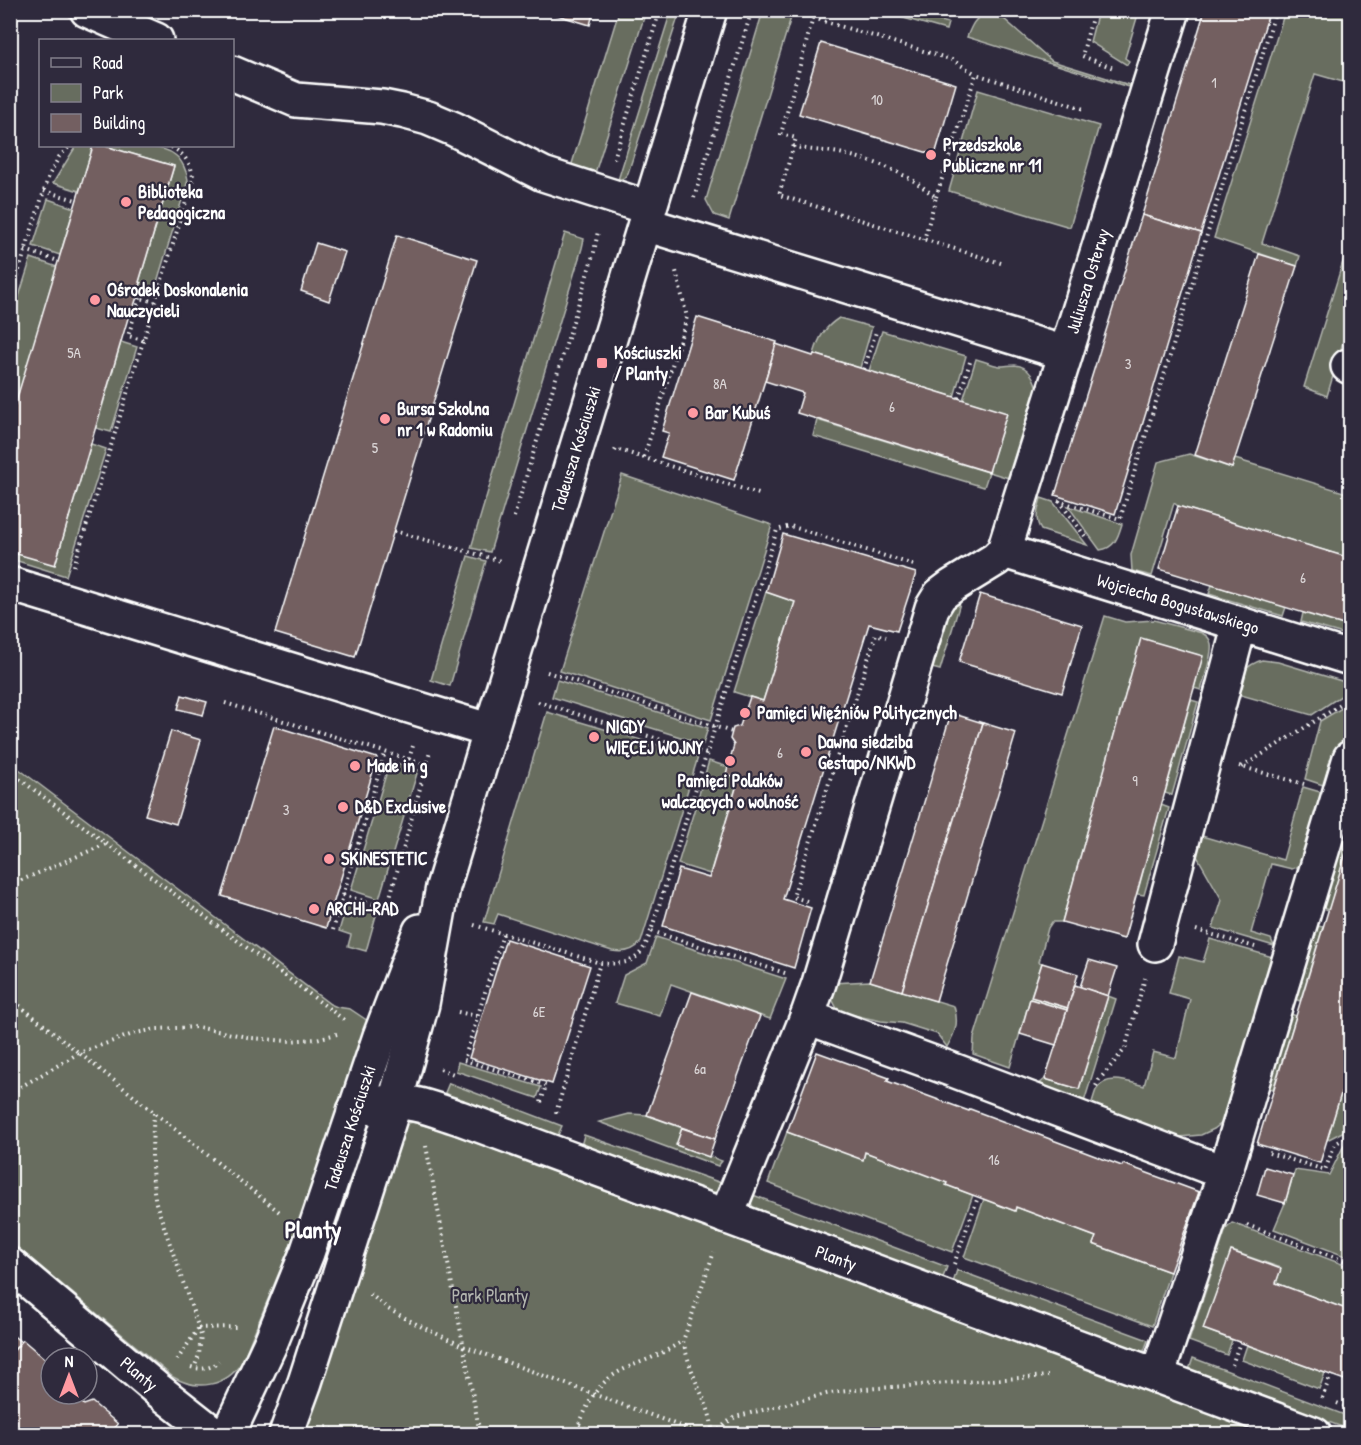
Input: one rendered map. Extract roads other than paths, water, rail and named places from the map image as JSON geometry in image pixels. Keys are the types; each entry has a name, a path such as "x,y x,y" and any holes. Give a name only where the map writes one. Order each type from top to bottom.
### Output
{"street":[{"path":"87,10 154,39"},
{"name":"Tadeusza Kościuszki","path":"286,1434 305,1382 395,1102 422,1004 443,887 710,10"},
{"name":"Juliusza Osterwy","path":"1004,551 1173,10"},
{"path":"234,74 296,100 382,107 428,118 543,174 604,193 647,216 1065,352"},
{"path":"726,1217 819,983 932,608 940,595 996,559 1004,551"},
{"name":"Wojciecha Bogusławskiego","path":"1004,551 1350,658"},
{"path":"10,584 491,731"},
{"path":"1158,932 1239,624"},
{"path":"1157,1376 1225,1173 1350,758"},
{"name":"Tadeusza Kościuszki","path":"228,1434 271,1342 308,1253 380,1036 420,932 443,887"},
{"path":"807,1017 1225,1173"},
{"name":"Planty","path":"354,1111 382,1103 395,1102 416,1104 460,1118 1314,1434"},
{"name":"Planty","path":"10,1265 214,1434"}],"place":[{"name":"Przedszkole Publiczne nr 11","path":"931,155"},
{"name":"Biblioteka Pedagogiczna","path":"126,202"},
{"name":"Ośrodek Doskonalenia Nauczycieli","path":"95,300"},
{"name":"Kościuszki / Planty","path":"602,363"},
{"name":"Bar Kubuś","path":"693,413"},
{"name":"Bursa Szkolna nr 1 w Radomiu","path":"385,419"},
{"name":"Pamięci Więźniów Politycznych","path":"745,713"},
{"name":"NIGDY WIĘCEJ WOJNY","path":"594,737"},
{"name":"Dawna siedziba Gestapo/NKWD","path":"806,752"},
{"name":"Pamięci Polaków walczących o wolność","path":"730,761"},
{"name":"Made in g","path":"355,766"},
{"name":"D&D Exclusive","path":"343,807"},
{"name":"SKINESTETIC","path":"329,859"},
{"name":"ARCHI-RAD","path":"314,909"}],"district":[{"name":"Planty","path":"313,1230"}],"park label":[{"name":"Park Planty","path":"490,1296"}]}
